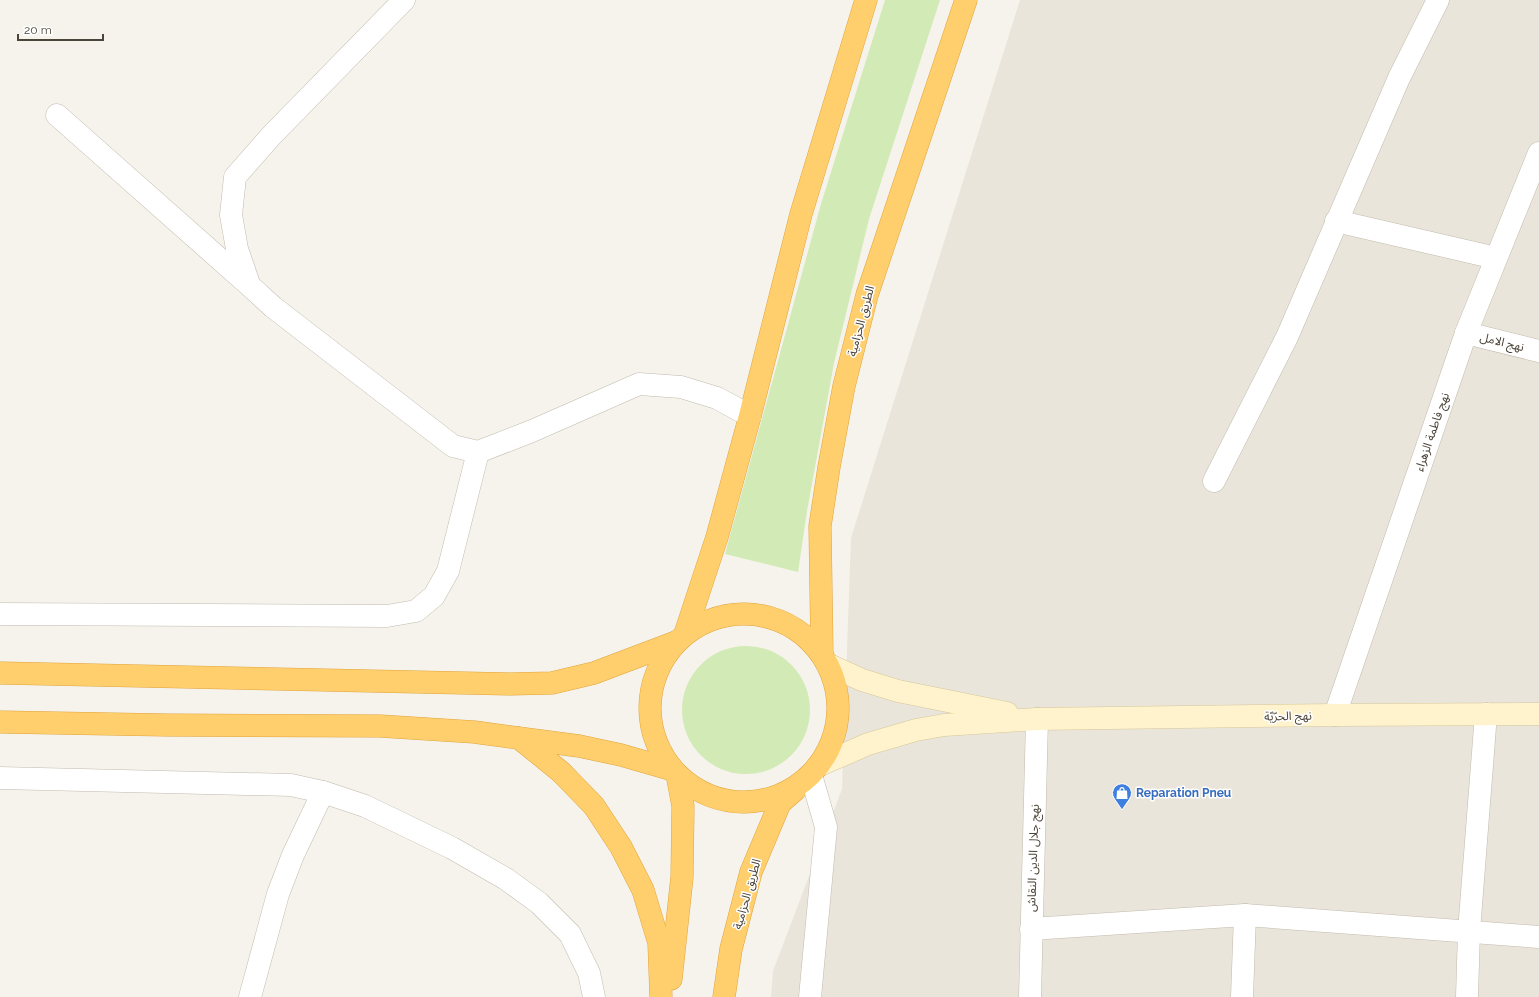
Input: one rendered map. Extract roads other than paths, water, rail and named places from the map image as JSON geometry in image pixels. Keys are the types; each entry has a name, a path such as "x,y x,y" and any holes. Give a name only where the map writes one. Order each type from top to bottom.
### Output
{"highway":[{"name":"الطريق الحزامية","path":"812,773 780,796 753,802 725,800 699,791 675,772 658,746 650,719 651,691 660,665 680,638 717,537 750,416 801,214 866,0"},
{"name":"الطريق الحزامية","path":"724,997 731,949 750,872 780,804 812,773 833,741 838,716 836,689 825,659 820,526 829,467 844,386 867,295 966,0"},
{"name":"الطريق الحزامية","path":"680,638 712,619 742,614 773,618 800,632 825,659"},
{"path":"0,673 510,684 552,683 594,674 680,638"},
{"path":"0,722 166,725 380,726 474,732 579,746 621,755 675,772"},
{"path":"520,738 561,772 594,806 620,846 643,890 659,943 661,997"},
{"name":"الطريق الحزامية","path":"669,997 682,878 683,806 675,772"}],"main road":[{"path":"825,659 862,680 898,691 1038,719"},
{"name":"نهج الحرّيّة","path":"1038,719 1539,714"},
{"path":"812,773 868,744 916,730 944,725 1038,719"}],"street":[{"path":"249,285 236,249 231,215 235,177 271,136 404,0"},
{"path":"1214,481 1287,337 1399,78 1438,0"},
{"path":"57,115 249,285 272,308 453,446 478,452 532,431 639,384 681,387 717,398 750,416"},
{"name":"نهج فاطمة الزهراء","path":"1335,715 1466,333 1539,153"},
{"path":"1336,221 1496,258"},
{"name":"نهج الامل","path":"1466,333 1539,351"},
{"path":"0,614 387,616 416,611 434,596 448,571 478,452"},
{"path":"1467,997 1469,931 1486,714"},
{"name":"نهج جلال الدين النقاش","path":"1030,997 1030,929 1038,719"},
{"path":"810,997 826,827 812,773"},
{"path":"0,778 290,785 323,792 365,806 452,848 506,879 539,903 570,934 589,973 594,997"},
{"path":"250,997 278,894 292,855 323,792"},
{"path":"1242,997 1245,915"},
{"path":"1030,929 1245,915 1539,937"}],"place":[{"name":"Reparation Pneu","path":"1122,810"}]}
